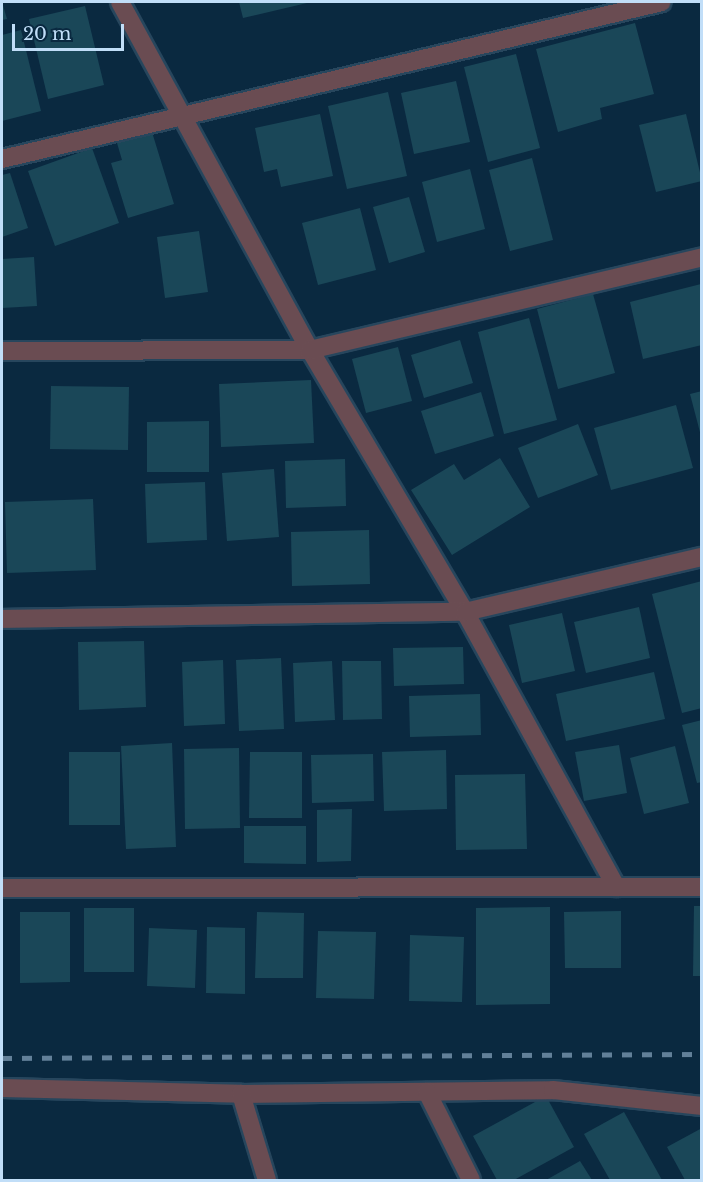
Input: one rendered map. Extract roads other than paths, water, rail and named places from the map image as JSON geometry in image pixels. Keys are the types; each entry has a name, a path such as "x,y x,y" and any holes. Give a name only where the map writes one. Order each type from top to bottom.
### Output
{"lane":[{"path":"120,2 186,117 310,350 465,612 616,887"},
{"path":"2,159 662,2"},
{"path":"2,351 310,350 702,257"},
{"path":"2,619 465,612 702,557"},
{"path":"2,888 702,887"},
{"path":"2,1088 241,1094 553,1090 702,1106"},
{"path":"427,1092 471,1180"},
{"path":"241,1094 267,1180"}],"railway":[{"path":"2,1058 702,1054"}]}
